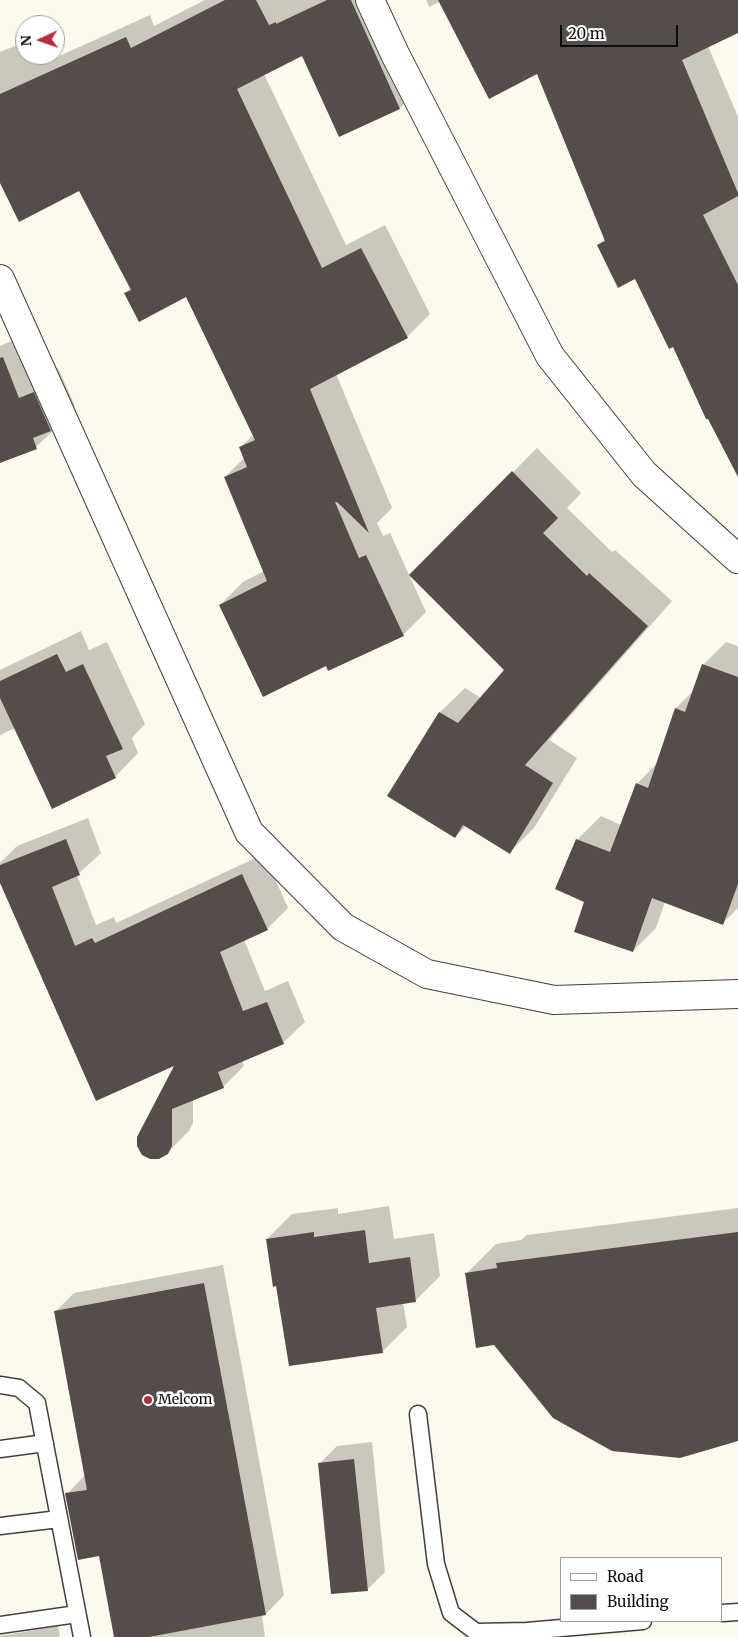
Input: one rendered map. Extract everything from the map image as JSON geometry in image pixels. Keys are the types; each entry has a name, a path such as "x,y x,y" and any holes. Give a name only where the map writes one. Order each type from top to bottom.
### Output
{"street":[{"path":"370,0 399,63 550,356 644,474 738,559"},
{"path":"0,279 249,832 343,927 427,974 554,1000 738,994"}],"lane":[{"path":"0,1385 19,1388 37,1403 82,1637"},
{"path":"418,1414 436,1564 451,1612 476,1632 528,1634 634,1622"},
{"path":"0,1449 45,1443"},
{"path":"0,1526 59,1519"},
{"path":"723,1614 738,1612"},
{"path":"0,1625 77,1614"}],"building":[{"path":"225,0 256,0 269,25 276,22 276,24 327,0 351,0 400,109 339,137 302,56 237,89 322,268 361,248 408,338 310,389 369,533 335,502 359,558 366,555 404,636 328,671 326,666 263,697 219,605 267,581 224,477 247,467 239,447 255,440 186,297 139,322 124,293 131,290 79,191 19,222 0,183 0,94 126,37 131,48"},
{"path":"438,0 738,0 738,33 682,60 738,193 738,196 703,215 738,285 738,477 708,419 706,419 673,347 669,349 635,279 618,288 597,245 605,241 537,74 489,99"},
{"path":"3,357 19,398 34,392 51,431 33,438 37,449 0,463 0,358"},
{"path":"512,471 558,518 543,533 587,576 589,573 648,626 525,765 553,783 510,854 463,825 455,838 387,796 439,712 458,723 504,670 409,575"},
{"path":"57,654 66,672 83,664 123,749 106,756 116,778 52,809 0,698 0,681"},
{"path":"702,664 738,677 738,884 723,925 652,898 633,952 574,932 584,902 555,889 576,839 610,852 636,783 648,788 675,708 685,712"},
{"path":"66,839 80,875 52,887 75,946 92,938 95,943 242,874 268,930 220,952 243,1011 267,1002 284,1044 218,1072 224,1088 172,1109 172,1146 168,1154 159,1159 150,1159 142,1155 137,1146 137,1137 174,1066 96,1101 0,883 0,865"},
{"path":"365,1230 369,1263 410,1257 416,1302 376,1308 383,1353 289,1366 276,1286 273,1287 266,1239 314,1232 314,1237"},
{"path":"738,1232 738,1441 680,1458 612,1451 553,1418 494,1345 476,1348 465,1273 497,1268 496,1263"},
{"name":"Melcom","path":"204,1283 266,1615 149,1637 114,1637 99,1556 78,1560 65,1493 87,1490 54,1311"},
{"path":"354,1459 368,1591 331,1594 318,1463"}],"place":[{"name":"Melcom","path":"148,1400"}]}
